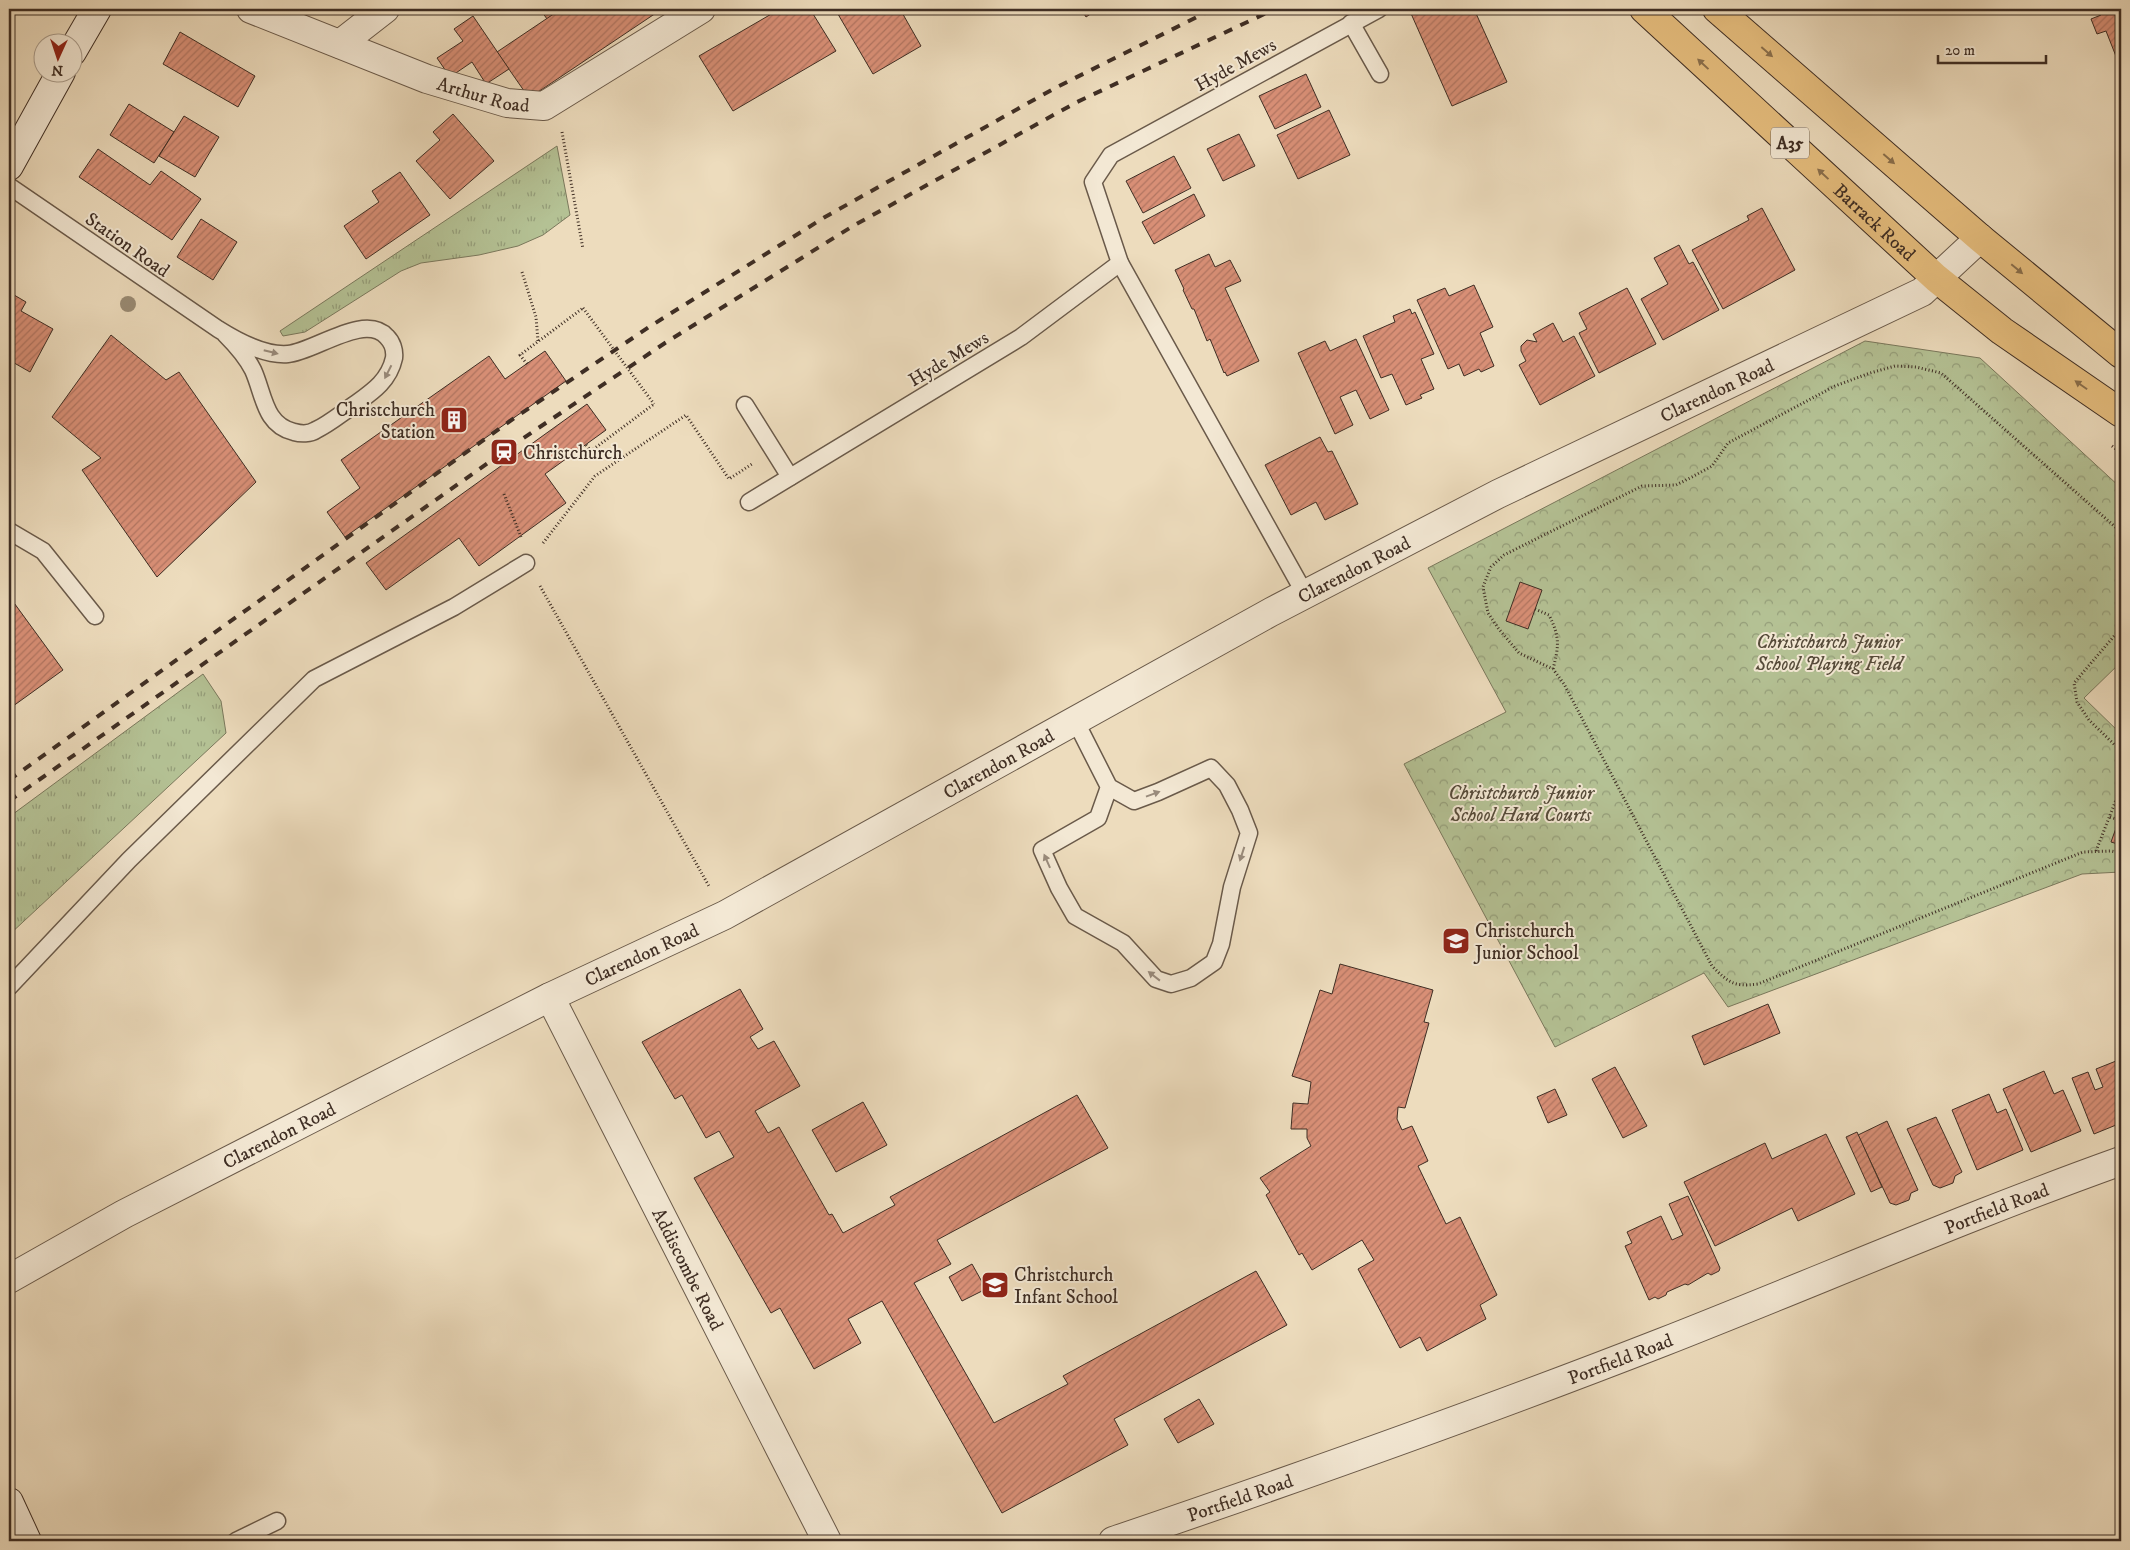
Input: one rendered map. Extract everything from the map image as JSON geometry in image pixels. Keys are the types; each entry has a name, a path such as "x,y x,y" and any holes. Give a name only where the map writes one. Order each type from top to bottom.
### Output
{"main road":[{"name":"Barrack Road","path":"1644,9 1936,278 2002,331 2121,413"},
{"path":"1717,9 1980,238 2121,354"}],"street":[{"path":"82,35 97,9"},
{"name":"Arthur Road","path":"252,9 427,79 507,103 544,106 701,9"},
{"path":"340,44 385,9"},
{"path":"9,166 55,82"},
{"name":"Clarendon Road","path":"9,1279 124,1214 550,997 725,915 1305,594 1498,494 1922,292 1980,238"},
{"name":"Addiscombe Road","path":"550,997 827,1541"},
{"name":"Portfield Road","path":"1113,1541 1351,1460 1622,1358 2041,1189 2121,1161"},
{"path":"9,1502 28,1541"}],"lane":[{"name":"Hyde Mews","path":"1305,594 1120,264 1093,182 1111,155 1379,9"},
{"path":"1351,24 1380,74"},
{"name":"Station Road","path":"9,186 225,334 248,345 274,353 289,354 348,332 372,328 384,333 392,342 394,355 390,372 378,388 316,431 301,434 286,430 273,421 247,359 225,334"},
{"name":"Hyde Mews","path":"749,502 1021,337 1120,264"},
{"path":"744,405 790,477"},
{"path":"9,531 43,551 95,616"},
{"path":"9,987 129,860 314,679 454,607 526,563"},
{"path":"1075,720 1109,787 1134,801 1211,768 1227,785 1240,810 1249,833 1232,887 1221,944 1214,962 1191,978 1171,984 1156,979 1123,943 1075,916 1059,888 1042,850 1098,818 1109,787"},
{"path":"236,1541 277,1521"}],"path":[{"path":"556,99 583,249"},
{"path":"522,272 536,317 538,341"},
{"path":"527,364 520,355 583,308 654,404 591,451 586,444"},
{"path":"2121,532 1941,373 1916,367 1895,366 1835,386 1728,443 1712,466 1676,486 1642,486 1504,555 1492,567 1483,587 1488,613 1498,628 1519,653 1553,669 1564,684 1712,966 1724,978 1740,986 1758,984 1929,916 2066,858 2084,852 2121,853"},
{"path":"526,563 595,476 686,415 729,479 772,450"},
{"path":"504,494 521,535 526,563 725,915"},
{"path":"1535,609 1549,615 1558,633 1558,649 1553,669"},
{"path":"2121,628 2074,683 2077,702 2089,720 2121,750"},
{"path":"2096,851 2121,787"},
{"path":"2110,817 2119,820"}],"green space":[{"path":"557,146 570,215 543,235 518,246 479,255 421,263 401,271 305,332 283,336 280,331"},
{"name":"Christchurch Junior School Playing Field","path":"1865,341 1980,358 2121,488 2121,662 2084,698 2121,734 2121,872 2082,874 1728,1007 1704,973 1555,1047 1404,764 1506,712 1428,568"},
{"path":"203,674 221,701 226,733 9,935 9,817"}],"building":[{"path":"540,9 561,9 547,19"},
{"path":"561,9 662,9 529,98 497,52"},
{"path":"780,9 810,9 836,51 733,111 699,56"},
{"path":"835,9 900,9 921,46 873,74"},
{"path":"1081,9 1098,9 1086,17"},
{"path":"1409,9 1474,9 1507,82 1452,106"},
{"path":"2098,9 2121,9 2121,69 2106,31 2097,34 2091,19 2101,15"},
{"path":"473,16 509,69 486,84 472,62 450,77 437,58 463,41 454,29"},
{"path":"180,32 255,76 238,107 163,64"},
{"path":"1306,74 1321,107 1275,129 1259,96"},
{"path":"129,104 174,132 154,163 110,135"},
{"path":"1329,110 1350,155 1298,179 1277,135"},
{"path":"453,114 494,161 450,199 416,161 440,140 433,132"},
{"path":"184,116 219,137 195,177 159,156"},
{"path":"1239,134 1255,166 1223,181 1207,149"},
{"path":"98,149 150,185 161,171 201,199 172,240 79,177"},
{"path":"1174,156 1191,188 1143,213 1126,181"},
{"path":"400,172 430,215 366,259 344,226 379,202 372,191"},
{"path":"1194,194 1205,216 1154,244 1142,222"},
{"path":"1762,208 1795,270 1723,309 1692,250 1749,220 1747,216"},
{"path":"201,219 237,242 213,280 177,257"},
{"path":"1679,245 1689,264 1693,262 1719,310 1663,340 1641,299 1668,284 1654,258"},
{"path":"1209,254 1215,267 1230,260 1241,281 1225,288 1259,361 1227,376 1210,339 1207,341 1175,270"},
{"path":"1474,285 1493,327 1480,333 1494,366 1481,372 1479,369 1464,376 1459,364 1448,369 1417,300 1445,288 1449,296"},
{"path":"1627,288 1656,344 1599,373 1579,333 1587,329 1579,313"},
{"path":"9,292 26,302 21,311 53,329 30,372 9,360"},
{"path":"1410,309 1412,314 1415,312 1434,354 1421,359 1434,389 1420,395 1422,398 1406,405 1392,374 1381,378 1363,336 1395,322 1393,316"},
{"path":"1553,323 1563,342 1574,336 1595,376 1540,405 1519,365 1526,361 1521,351 1521,346 1527,340 1537,342 1533,334"},
{"path":"111,335 166,380 179,372 256,482 157,577 82,470 101,458 52,417"},
{"path":"1356,339 1389,410 1370,419 1356,390 1340,397 1353,425 1335,434 1298,353 1325,341 1330,351"},
{"name":"Christchurch Station","path":"545,351 566,381 345,537 327,512 360,488 341,460 489,356 505,379"},
{"path":"587,404 606,430 545,474 566,503 479,566 459,538 386,590 366,563"},
{"path":"1320,437 1328,452 1332,451 1358,504 1325,520 1316,502 1291,515 1265,465"},
{"path":"1520,582 1542,590 1528,629 1506,621"},
{"path":"9,596 63,670 9,709"},
{"path":"2121,814 2121,845 2111,842"},
{"name":"Christchurch Junior School","path":"1340,964 1433,990 1424,1022 1429,1023 1405,1108 1398,1107 1397,1119 1402,1130 1412,1126 1428,1161 1418,1166 1446,1224 1460,1217 1497,1295 1480,1305 1486,1319 1427,1351 1420,1337 1400,1348 1358,1269 1374,1260 1362,1240 1312,1270 1302,1253 1299,1255 1266,1195 1270,1192 1260,1178 1311,1146 1307,1138 1307,1129 1291,1129 1293,1103 1308,1104 1311,1082 1292,1076 1320,990 1332,994"},
{"name":"Christchurch Infant School","path":"740,989 763,1029 750,1037 758,1049 774,1041 800,1086 755,1111 768,1133 779,1127 829,1215 832,1214 843,1233 895,1205 890,1197 1077,1095 1108,1148 937,1240 951,1264 914,1283 994,1423 1068,1384 1063,1376 1256,1271 1287,1325 1114,1419 1128,1445 1002,1513 882,1301 848,1319 861,1343 814,1369 780,1308 771,1313 694,1178 734,1157 719,1131 706,1138 682,1095 675,1099 642,1042"},
{"path":"1768,1004 1780,1033 1704,1065 1692,1036"},
{"path":"2121,1059 2121,1123 2094,1134 2072,1078 2088,1072 2095,1090 2103,1087 2096,1069"},
{"path":"1615,1067 1647,1126 1623,1138 1592,1079"},
{"path":"2044,1071 2054,1094 2063,1090 2081,1131 2031,1152 2003,1089"},
{"path":"1555,1089 1567,1115 1548,1123 1537,1097"},
{"path":"1989,1094 1997,1113 2006,1109 2023,1150 1977,1170 1952,1110"},
{"path":"863,1102 887,1145 836,1172 812,1130"},
{"path":"1936,1117 1962,1172 1955,1176 1953,1183 1940,1188 1933,1185 1907,1129"},
{"path":"1887,1121 1918,1190 1911,1193 1909,1200 1896,1205 1890,1203 1858,1135"},
{"path":"1857,1132 1882,1187 1871,1192 1846,1137"},
{"path":"1826,1134 1855,1194 1798,1221 1792,1208 1715,1246 1684,1182 1765,1143 1772,1159"},
{"path":"1688,1196 1720,1268 1719,1271 1711,1275 1708,1273 1688,1285 1685,1284 1667,1292 1666,1295 1658,1299 1655,1297 1649,1300 1625,1246 1632,1243 1627,1232 1661,1216 1672,1240 1683,1235 1669,1204"},
{"path":"972,1264 986,1289 962,1301 949,1277"},
{"path":"1199,1399 1214,1424 1178,1443 1164,1419"}],"railway":[{"path":"9,780 510,421 649,327 825,217 1055,88 1213,9"},
{"path":"9,801 522,439 665,343 853,226 1077,102 1275,9"}],"place":[{"name":"Christchurch Station","path":"454,420"},
{"name":"Christchurch","path":"504,452"},
{"name":"Christchurch Junior School","path":"1456,941"},
{"name":"Christchurch Infant School","path":"995,1285"}],"park label":[{"name":"Christchurch Junior School Hard Courts","path":"1521,803"}]}
